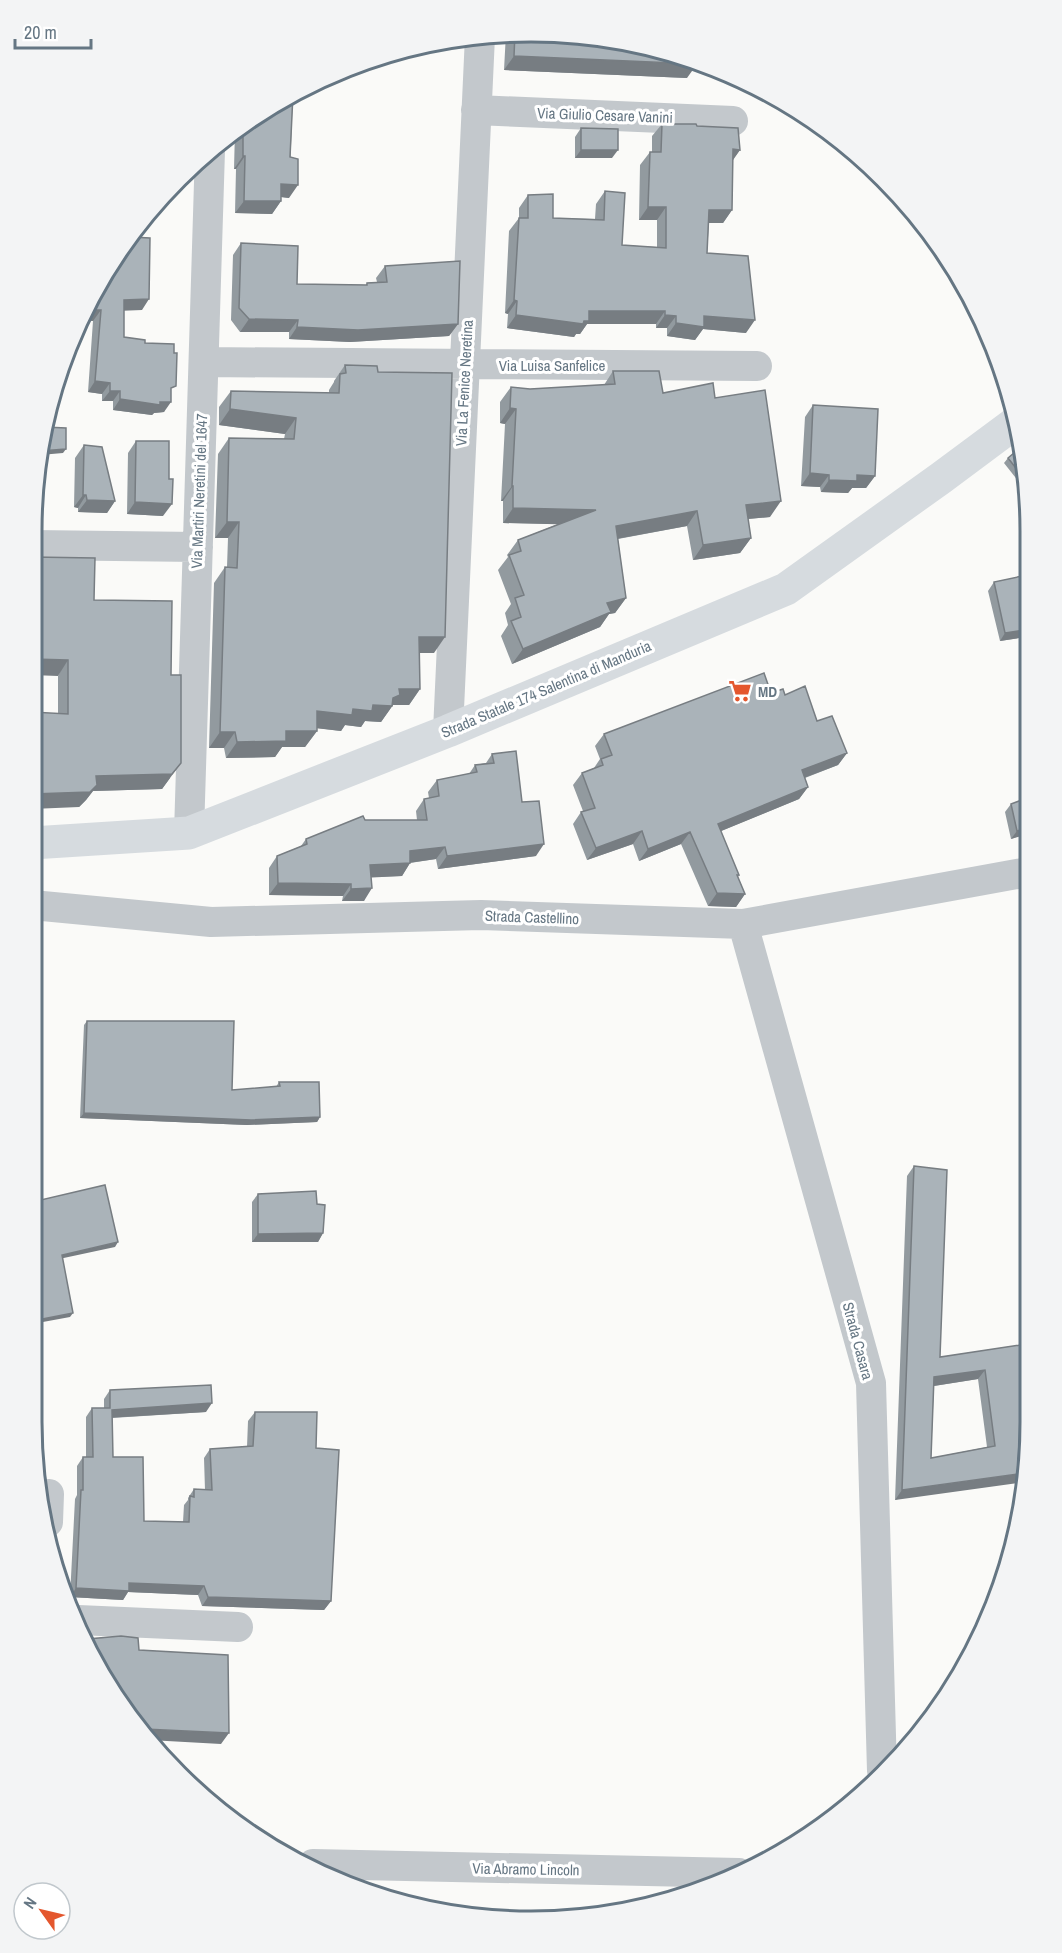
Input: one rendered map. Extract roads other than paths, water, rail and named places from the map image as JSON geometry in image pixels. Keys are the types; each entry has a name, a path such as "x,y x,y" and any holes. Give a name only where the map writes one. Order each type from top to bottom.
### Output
{"main road":[{"name":"Strada Statale 174 Salentina di Manduria","path":"42,842 189,832 315,785 448,731 786,589 1009,428"}],"street":[{"name":"Via La Fenice Neretina","path":"448,731 480,45"},
{"name":"Via Giulio Cesare Vanini","path":"476,110 733,121"},
{"name":"Via Martiri Neretini del 1647","path":"189,832 210,162"},
{"name":"Via Luisa Sanfelice","path":"204,362 757,366"},
{"path":"42,545 198,547"},
{"name":"Strada Castellino","path":"42,906 211,922 481,915 742,924 1020,873"},
{"name":"Strada Casara","path":"742,924 871,1383 882,1763"},
{"path":"84,1620 238,1627"},
{"name":"Via Abramo Lincoln","path":"322,1864 721,1873"}],"place":[{"name":"MD","path":"740,691"}]}
